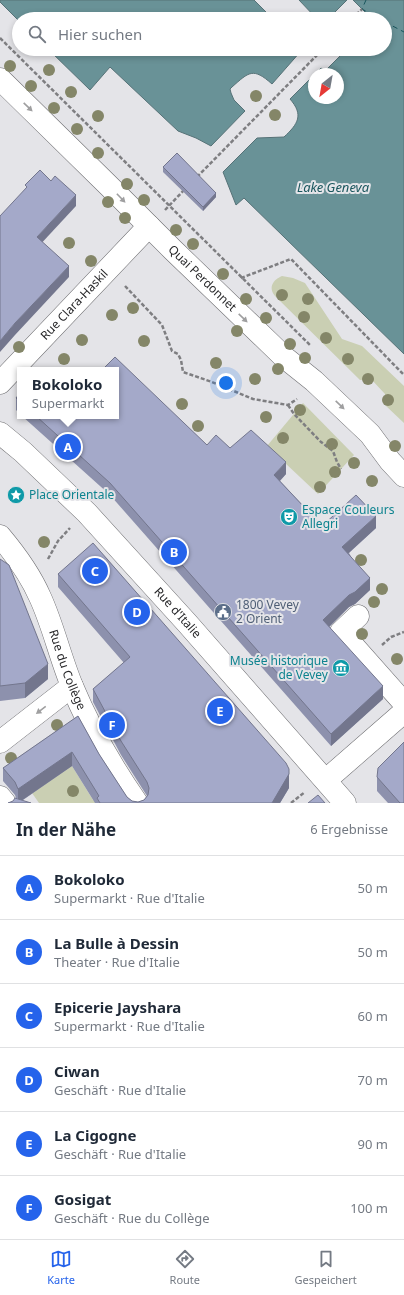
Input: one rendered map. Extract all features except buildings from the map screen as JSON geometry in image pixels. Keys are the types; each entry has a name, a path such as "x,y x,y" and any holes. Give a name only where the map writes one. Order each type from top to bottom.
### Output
{"street":[{"name":"Quai Perdonnet","path":"0,79 284,357 314,381 370,434 390,461 404,476"},
{"name":"Rue Clara-Haskil","path":"0,383 149,226"},
{"name":"Rue d'Italie","path":"0,433 23,452 87,512 345,803"},
{"name":"Rue du Collège","path":"0,536 15,554 27,572 40,597 72,686 86,717 123,784 137,803"},
{"path":"358,616 341,632 404,703"},
{"path":"0,742 72,686"},
{"path":"326,780 404,712"},
{"path":"0,797 5,803"}],"path":[{"path":"359,12 362,9"},
{"path":"0,38 12,50"},
{"path":"18,56 241,278 291,259 404,375"},
{"path":"197,178 316,56"},
{"path":"149,226 186,189"},
{"path":"108,269 162,325 172,351 178,354 181,360 183,372 218,384 253,399 288,404 294,414 321,442 333,451 341,469"},
{"path":"47,562 58,541 73,526"},
{"path":"291,803 306,790"}],"green space":[{"path":"282,276 293,278 305,283 342,339 362,346 404,386 404,423 385,405 385,394 371,379 360,380 275,296 272,290 272,284"},
{"path":"303,403 354,455 318,494 267,446"},
{"path":"72,766 93,800 104,803 39,803 32,793"}],"water":[{"path":"0,0 254,0 266,12 12,12 12,14 0,2"},
{"path":"299,0 347,0 335,12 310,12"},
{"name":"Lake Geneva","path":"353,0 404,0 404,354 244,198 236,205 223,172 257,138 284,137 293,128 298,119 298,115 297,110 290,99 308,81 308,104 344,104 344,68 328,68 340,56 392,56 392,12 365,12"},
{"path":"55,56 297,56 272,84 260,75 251,74 247,75 230,89 234,100 245,111 211,146 178,131 110,67 90,90"}],"ferry route":[{"path":"366,0 362,9 367,12"},
{"path":"392,26 404,32"}],"place":[{"name":"Bokoloko","path":"68,447"},
{"name":"Place Orientale","path":"16,495"},
{"name":"Espace Couleurs Allegri","path":"289,517"},
{"name":"La Bulle à Dessin","path":"174,552"},
{"name":"Epicerie Jayshara","path":"95,571"},
{"name":"Ciwan","path":"137,612"},
{"name":"1800 Vevey 2 Orient","path":"223,612"},
{"name":"Musée historique de Vevey","path":"341,668"},
{"name":"La Cigogne","path":"220,711"},
{"name":"Gosigat","path":"112,725"}]}
